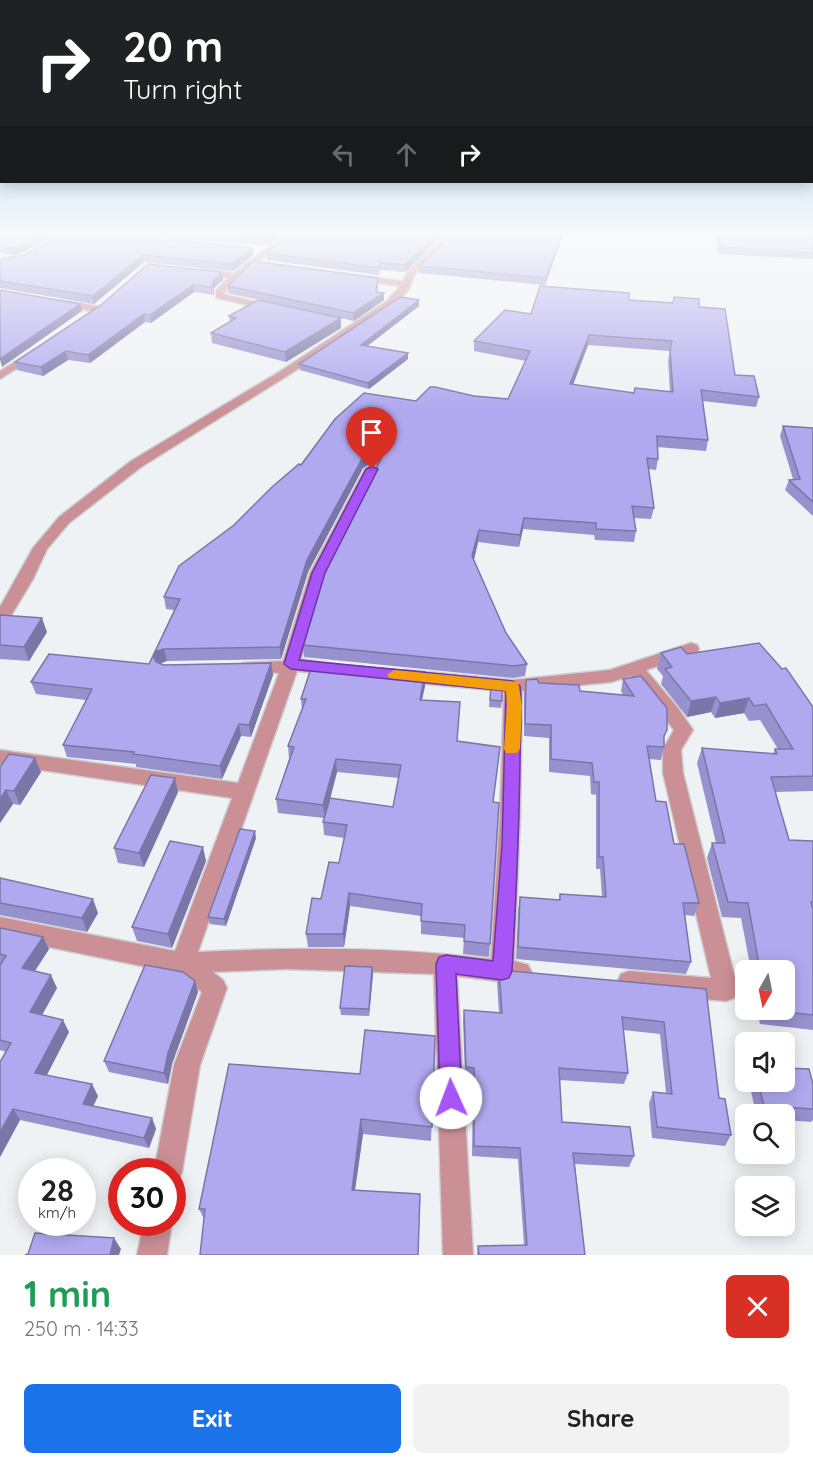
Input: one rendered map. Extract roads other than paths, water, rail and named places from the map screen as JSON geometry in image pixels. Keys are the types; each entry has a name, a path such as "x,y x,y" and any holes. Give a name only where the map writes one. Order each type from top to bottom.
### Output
{"street":[{"path":"220,294 219,296 278,310"},
{"path":"0,620 25,579 39,548 64,520 136,464 283,374 350,325 391,303 398,294"},
{"path":"51,302 101,305 88,316"},
{"path":"0,376 40,350"},
{"path":"182,963 291,664 318,573 372,469"},
{"path":"386,674 513,686 610,676 691,649"},
{"path":"226,668 286,667 291,664 350,670"},
{"path":"608,980 726,990 673,773 672,749 684,730 634,668"},
{"path":"502,971 510,845 512,730 515,706 513,686"},
{"path":"0,757 243,792"},
{"path":"0,927 182,963 286,958 446,964 537,974"},
{"path":"170,1158 187,1065 215,988 182,963"},
{"path":"446,964 458,1255"},
{"path":"152,1255 155,1236"}]}
